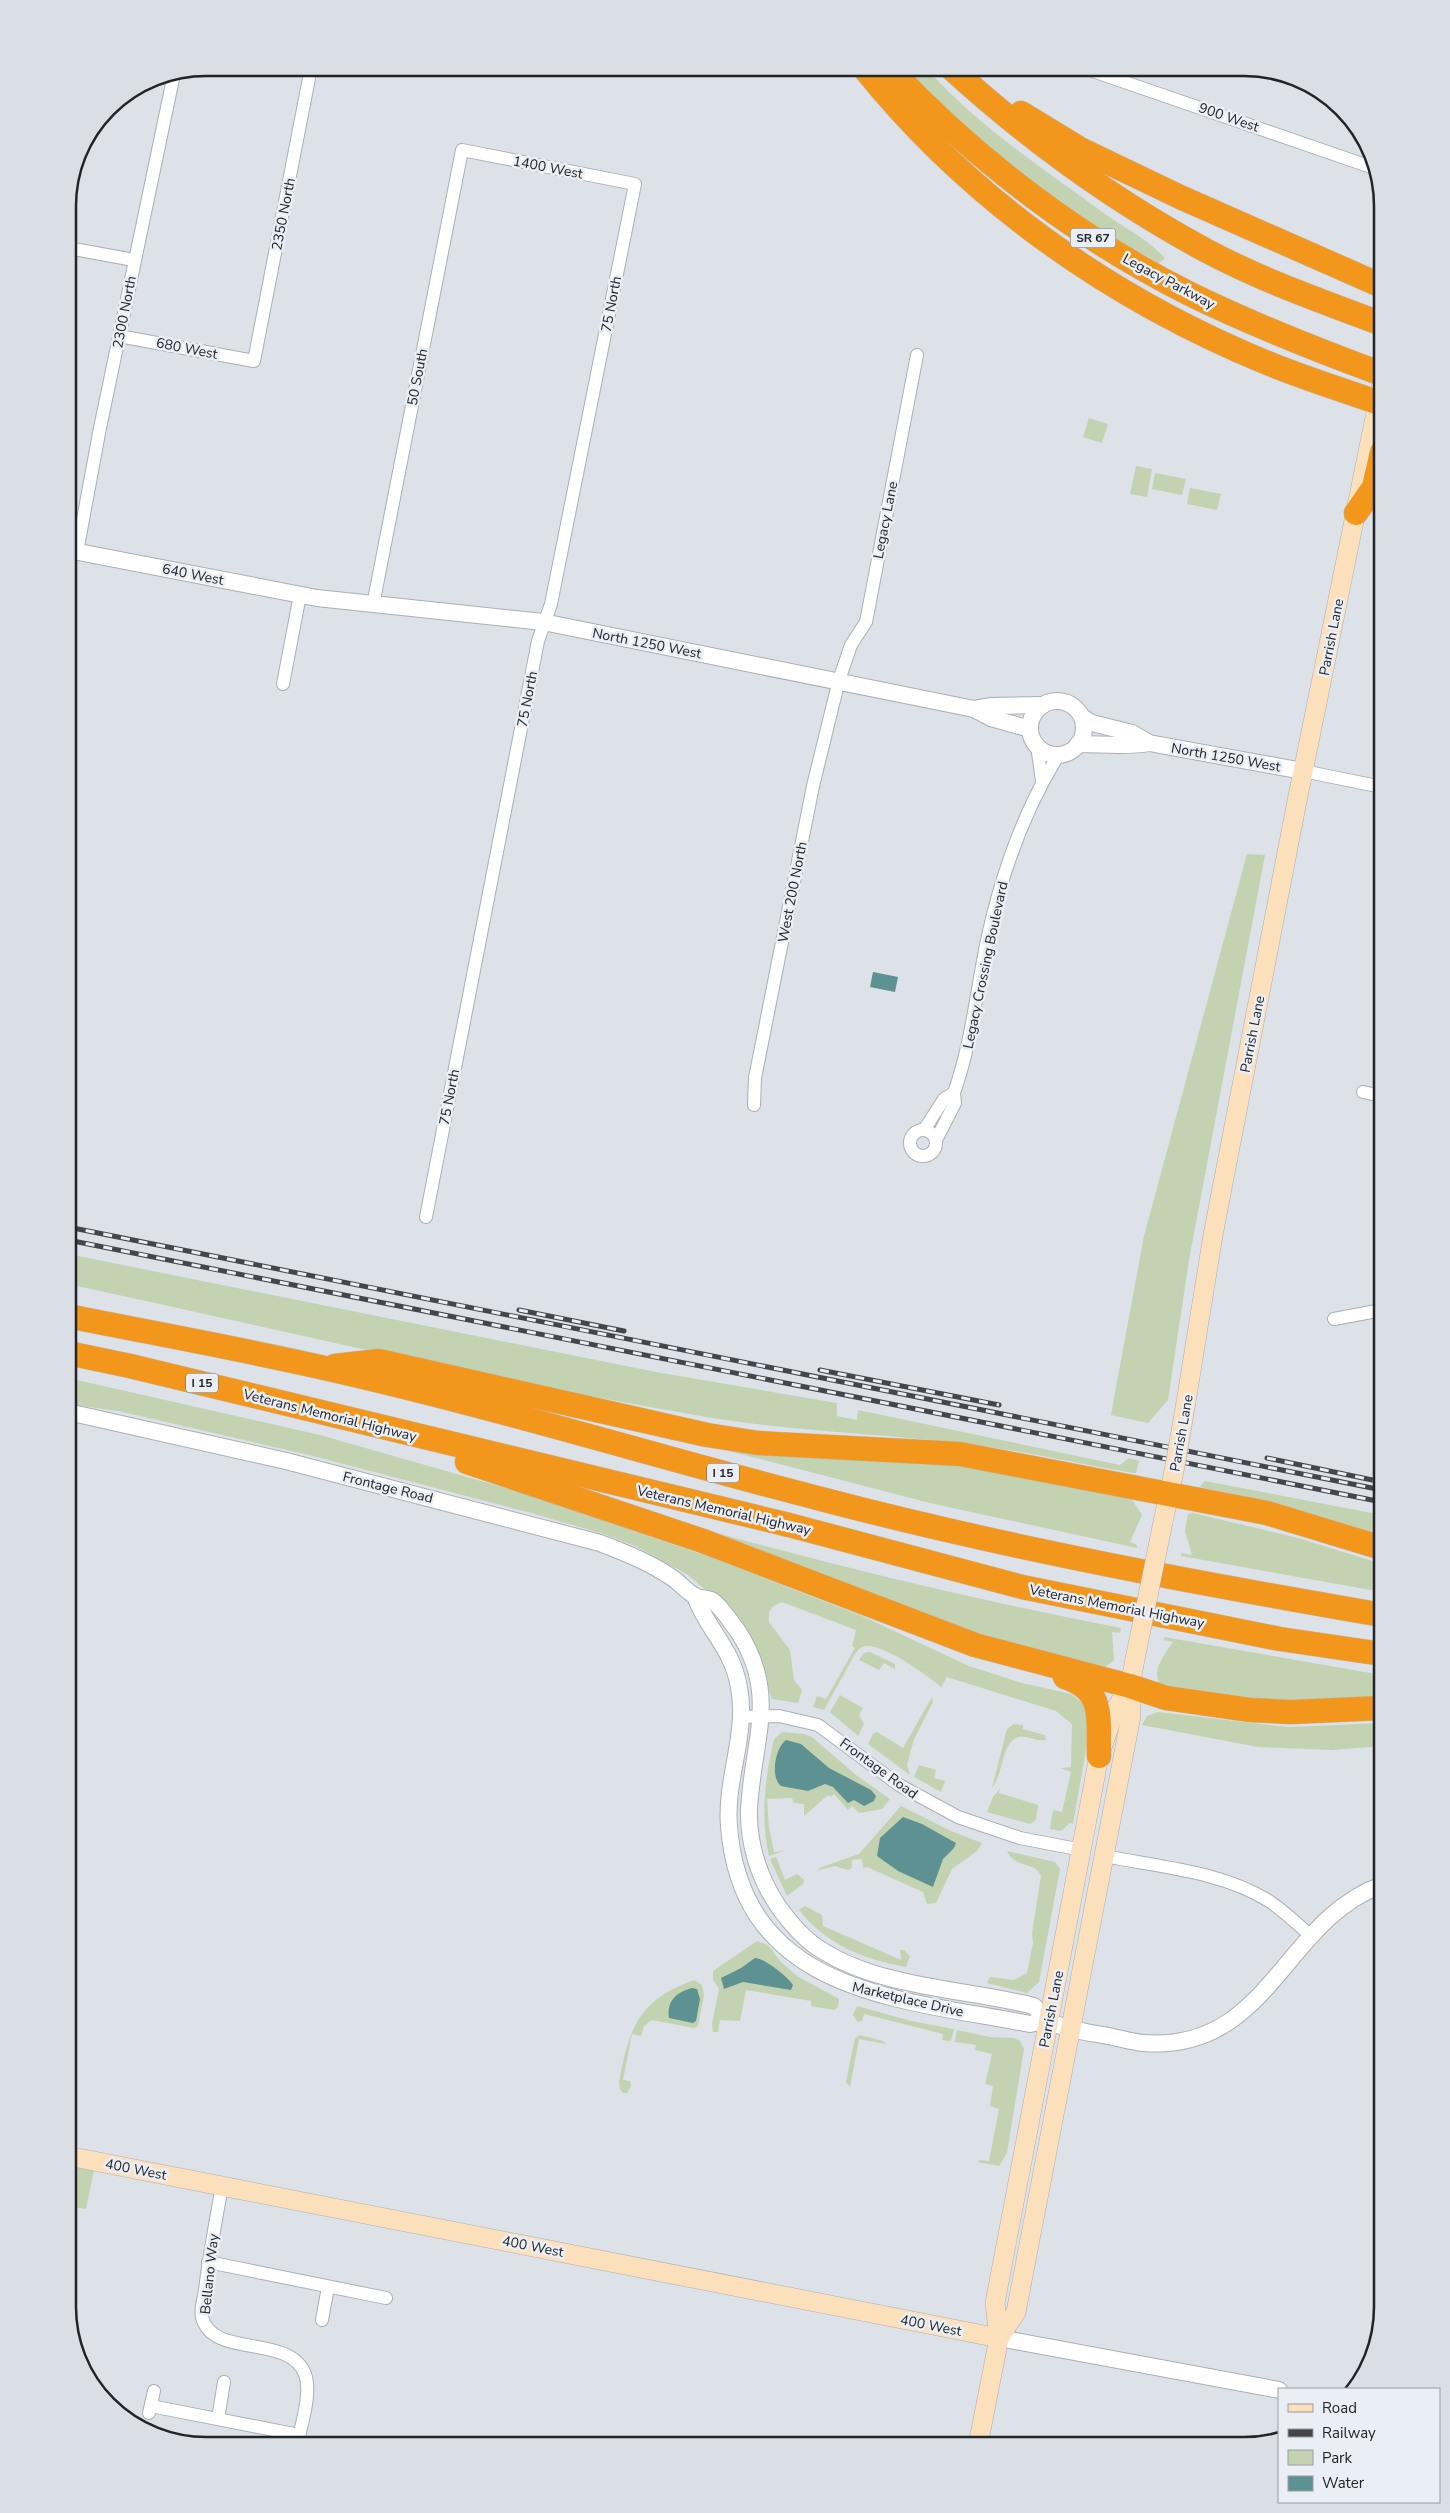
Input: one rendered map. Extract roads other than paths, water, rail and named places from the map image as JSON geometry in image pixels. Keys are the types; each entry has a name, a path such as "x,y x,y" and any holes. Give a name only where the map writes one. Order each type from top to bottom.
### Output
{"highway":[{"path":"871,77 894,105 955,166 1069,258 1156,310 1266,362 1374,394"},
{"name":"Legacy Parkway","path":"897,77 915,96 975,151 1047,207 1092,237 1189,293 1333,356 1374,371"},
{"path":"962,77 1026,133 1073,169 1136,210 1208,252 1302,294 1374,321"},
{"path":"976,77 1001,98 1080,149 1180,197 1374,282"},
{"path":"1356,513 1374,488 1374,460"},
{"name":"I 15","path":"76,1318 321,1367 551,1426 828,1501 1044,1552 1308,1604 1374,1613"},
{"name":"Veterans Memorial Highway","path":"76,1355 130,1366 789,1525 1022,1587 1280,1639 1374,1653"},
{"path":"321,1367 379,1361 707,1435 776,1444 960,1454 1301,1521 1374,1545"},
{"path":"336,1416 703,1541 975,1645 1130,1686 1166,1698 1250,1710 1292,1712 1374,1708"},
{"path":"931,1629 957,1649 1004,1664 1067,1677 1087,1687 1098,1708 1099,1756"}],"main road":[{"name":"Parrish Lane","path":"999,2338 1016,2312 1072,2028 1131,1716 1130,1686 1175,1466 1213,1235 1356,513"},
{"name":"Parrish Lane","path":"980,2437 999,2338 995,2304 1099,1756 1114,1710 1130,1686"},
{"name":"400 West","path":"76,2158 999,2338"}],"street":[{"name":"2350 North","path":"254,361 309,76"},
{"name":"900 West","path":"1110,77 1367,166"},
{"name":"2300 North","path":"77,529 173,81"},
{"name":"1400 West","path":"462,150 635,184"},
{"name":"50 South","path":"373,605 462,150"},
{"name":"75 North","path":"426,1217 543,622 551,604 635,184"},
{"path":"77,250 134,260"},
{"name":"680 West","path":"119,336 254,361"},
{"name":"Legacy Lane","path":"839,680 851,644 866,622 917,355"},
{"name":"640 West","path":"77,552 318,598"},
{"path":"283,684 300,595"},
{"name":"North 1250 West","path":"318,598 543,622 839,680 974,709 992,718 1030,729"},
{"name":"West 200 North","path":"754,1105 755,1078 813,786 839,680"},
{"path":"1037,746 1053,754 1070,751 1078,744 1084,731 1082,717 1070,704 1062,701 1043,705 1033,716 1030,729 1037,746 1042,781"},
{"name":"North 1250 West","path":"974,709 992,706 1019,707 1043,705"},
{"name":"North 1250 West","path":"1082,717 1092,723 1132,733 1149,743"},
{"name":"North 1250 West","path":"1078,744 1106,743 1130,746 1149,743 1304,771"},
{"name":"Legacy Crossing Boulevard","path":"954,1093 944,1099 924,1130 916,1131 910,1138 909,1145 913,1152 920,1156 930,1154 935,1149 936,1140 955,1103 954,1093 971,1034 986,945 998,896 1012,852 1042,781 1059,754"},
{"path":"1304,771 1374,785"},
{"path":"1363,1092 1374,1094"},
{"path":"924,1130 929,1131 936,1140"},
{"path":"1334,1319 1374,1312"},
{"name":"Frontage Road","path":"76,1414 286,1461 600,1543 645,1562 674,1579 695,1596 712,1600 734,1626 748,1649 761,1690 762,1716"},
{"name":"Frontage Road","path":"695,1596 701,1614 718,1635 731,1659 739,1687 741,1717 779,1716 818,1725 899,1785 958,1817 1020,1838 1082,1850"},
{"name":"Marketplace Drive","path":"762,1716 750,1797 752,1842 768,1888 782,1911 800,1933 820,1950 860,1970 1034,2006 1048,2020 1072,2028 1143,2043 1186,2041 1215,2031 1255,2002 1310,1935 1343,1904 1374,1889"},
{"name":"Marketplace Drive","path":"741,1717 729,1797 728,1825 732,1852 750,1901 764,1924 782,1944 817,1971 856,1988 907,2001 1030,2024 1048,2020"},
{"path":"1105,1856 1205,1875 1242,1887 1269,1901 1310,1935"},
{"name":"Bellano Way","path":"222,2186 208,2262 202,2315 207,2329 216,2338 289,2355 305,2374 307,2400 299,2436"},
{"path":"208,2262 386,2298"},
{"path":"322,2320 328,2286"},
{"path":"999,2338 1278,2390"},
{"path":"218,2419 224,2382"},
{"path":"154,2392 150,2409 218,2419 283,2436"}],"water":[{"path":"873,972 898,977 895,992 870,987"},
{"path":"786,1740 801,1744 829,1768 871,1790 876,1796 874,1801 864,1806 854,1800 848,1803 833,1787 825,1784 808,1791 781,1786 776,1776 775,1763 779,1749"},
{"path":"903,1817 922,1824 956,1843 954,1848 943,1859 933,1887 898,1871 877,1856 880,1838"},
{"path":"755,1958 776,1968 793,1985 791,1990 743,1982 724,1989 721,1978 741,1968"},
{"path":"692,1988 697,1989 700,1999 696,2021 693,2023 669,2018 669,2007 674,1998"}],"railway":[{"path":"77,1229 1374,1488"},
{"path":"77,1242 1374,1500"},
{"path":"519,1310 624,1331"},
{"path":"820,1370 999,1405"},
{"path":"1267,1458 1374,1480"}]}
